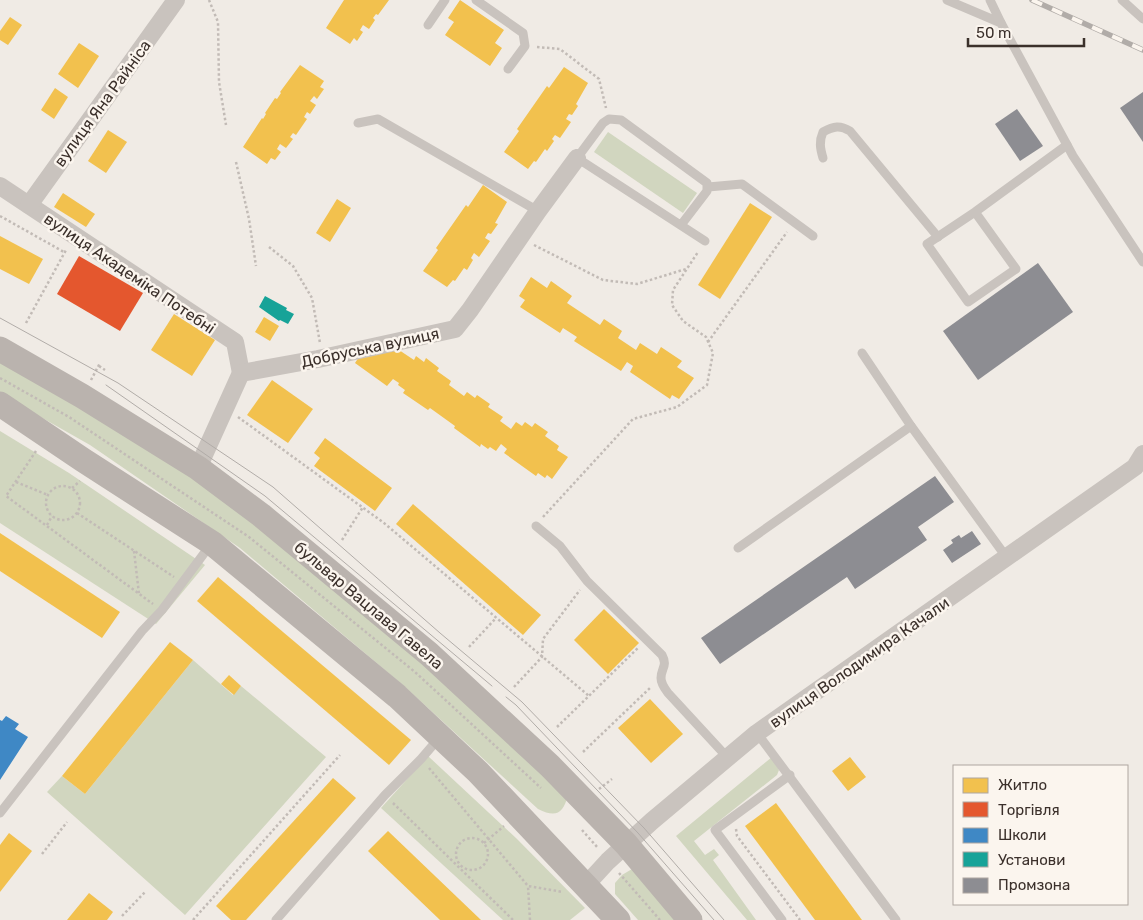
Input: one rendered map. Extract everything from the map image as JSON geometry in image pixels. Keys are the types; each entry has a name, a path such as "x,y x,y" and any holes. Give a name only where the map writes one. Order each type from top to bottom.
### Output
{"main road":[{"name":"бульвар Вацлава Гавела","path":"0,349 82,396 198,468 261,515 430,654 550,766 626,844 690,920"},
{"path":"0,405 212,542 397,696 478,772 578,889 612,918"}],"street":[{"name":"вулиця Яна Райніса","path":"29,205 176,0"},
{"name":"Добруська вулиця","path":"241,372 323,358 455,329 577,158"},
{"name":"вулиця Академіка Потебні","path":"0,186 235,342 241,372"},
{"path":"198,468 241,372"},
{"name":"вулиця Володимира Качали","path":"578,889 626,844 727,757 758,733 1135,468 1143,454"}],"lane":[{"path":"428,25 444,0"},
{"path":"476,0 523,33 525,46 508,68"},
{"path":"947,0 1001,23"},
{"path":"990,0 1067,145 1143,262"},
{"path":"1122,0 1143,20"},
{"path":"358,123 378,119 538,211"},
{"path":"681,226 707,191 708,186 704,180 621,120 609,119 603,123 577,158 681,226 705,241"},
{"path":"823,158 820,139 823,132 834,126 844,127 850,131 938,237"},
{"path":"975,212 1016,269 968,302 928,244 1067,145"},
{"path":"708,186 742,184 813,236"},
{"path":"862,353 1007,558"},
{"path":"738,548 912,426"},
{"path":"536,526 560,546 587,581 664,659 665,666 661,677 668,693 727,757"},
{"path":"0,813 142,631 162,610 212,542"},
{"path":"758,733 896,920"},
{"path":"276,920 385,795 440,737"},
{"path":"782,920 714,830 790,775"}],"path":[{"path":"209,0 218,22 219,82 226,125"},
{"path":"525,46 560,49 599,80 609,119"},
{"path":"236,162 249,220 256,266"},
{"path":"0,216 64,252"},
{"path":"708,342 794,222"},
{"path":"26,323 73,235"},
{"path":"520,238 603,280 637,284 687,269"},
{"path":"536,526 633,419 677,407 707,384 714,353 706,337 683,321 672,305 673,290 705,241"},
{"path":"269,247 293,266 312,298 323,358"},
{"path":"89,382 100,364 105,370"},
{"path":"225,407 384,523 589,696"},
{"path":"36,451 6,496 162,610"},
{"path":"16,482 48,495"},
{"path":"58,487 72,488 80,499 77,513 67,520 61,520 52,516 47,508 48,495 58,487"},
{"path":"342,540 363,507"},
{"path":"77,513 182,582"},
{"path":"47,526 52,516"},
{"path":"134,551 139,594"},
{"path":"514,687 542,657 543,639 587,581"},
{"path":"469,647 496,618"},
{"path":"557,727 647,640"},
{"path":"583,752 661,677"},
{"path":"193,920 340,755"},
{"path":"421,759 528,886 530,920"},
{"path":"598,790 612,779"},
{"path":"385,795 513,920"},
{"path":"42,854 67,822"},
{"path":"484,843 509,822"},
{"path":"738,824 735,831 737,836 800,920"},
{"path":"461,866 471,870 482,867 489,856 488,849 484,843 479,839 472,838 460,844 456,855 461,871"},
{"path":"528,886 578,889"},
{"path":"122,916 146,891"}],"green space":[{"path":"608,132 697,193 683,213 594,152"},
{"path":"0,360 105,420 256,520 425,656 568,795 561,810 554,814 538,809 404,686 240,548 90,445 0,394"},
{"path":"0,431 69,473 205,565 156,624 0,523"},
{"path":"193,660 233,695 241,686 326,757 185,915 47,792 62,776 85,794"},
{"path":"428,756 517,839 585,908 570,920 503,920 381,808"},
{"path":"772,757 779,770 777,775 694,841 705,855 714,849 719,855 713,860 756,920 747,920 676,836"},
{"path":"632,869 681,920 638,920 615,894 615,883 622,875"}],"building: Житло":[{"path":"344,0 389,0 378,15 376,14 373,18 375,20 369,29 363,25 360,30 363,32 357,41 354,38 350,44 326,28"},
{"path":"460,0 504,30 495,43 502,48 490,66 445,35 454,22 448,18"},
{"path":"10,17 22,25 8,45 0,40 0,31"},
{"path":"79,43 99,56 78,88 58,74"},
{"path":"300,65 324,81 320,87 324,89 317,99 314,96 310,101 316,105 310,114 307,112 304,117 307,119 296,135 293,133 290,137 293,139 286,148 280,144 277,149 281,152 275,160 271,158 267,164 243,147 275,98 277,99"},
{"path":"564,67 588,83 576,104 578,106 572,115 569,114 566,119 571,122 560,138 555,135 552,139 554,141 547,151 545,149 536,162 534,161 528,169 504,152 519,131 517,129 547,86 549,88"},
{"path":"55,88 68,97 54,119 41,110"},
{"path":"108,130 127,142 106,173 88,161"},
{"path":"483,185 507,202 495,223 498,224 491,234 488,233 485,238 490,241 479,257 474,253 471,258 473,260 467,270 464,268 455,281 453,280 447,287 423,271 438,250 436,248 466,205 468,207"},
{"path":"63,193 95,214 86,227 54,207"},
{"path":"337,199 351,208 330,242 316,233"},
{"path":"750,203 772,217 720,299 698,285"},
{"path":"0,236 43,259 29,284 0,269"},
{"path":"531,277 547,288 551,281 572,296 567,303 600,325 604,319 622,331 618,338 636,350 640,343 657,354 661,347 682,361 677,367 694,378 679,399 672,395 670,399 630,372 633,366 627,362 621,371 574,341 577,337 563,328 560,333 520,307 525,300 519,296"},
{"path":"174,314 215,340 192,376 151,350"},
{"path":"264,317 279,326 270,341 255,332"},
{"path":"393,346 414,360 416,356 424,362 426,358 439,368 437,371 451,381 449,385 464,396 467,392 475,398 477,395 490,404 488,407 503,417 500,421 511,429 516,422 522,426 525,422 532,427 535,423 548,432 545,436 559,446 557,450 568,457 552,479 547,475 545,478 538,473 536,476 504,453 507,449 501,444 496,451 490,447 488,449 481,444 480,447 430,408 428,410 403,393 405,390 398,385 399,383 393,379 387,386 355,363 363,351"},
{"path":"272,380 313,409 288,443 247,415"},
{"path":"325,438 392,488 375,511 314,466 320,458 314,453"},
{"path":"413,504 541,615 523,635 396,524"},
{"path":"0,533 120,612 102,638 0,571"},
{"path":"218,577 411,740 389,765 197,601"},
{"path":"604,609 639,643 608,674 574,640"},
{"path":"170,642 193,660 85,794 62,776"},
{"path":"229,675 241,686 234,695 221,684"},
{"path":"650,699 683,734 651,763 618,728"},
{"path":"850,757 866,777 848,791 832,771"},
{"path":"333,778 356,798 246,920 231,920 216,906"},
{"path":"776,803 862,920 815,920 745,826"},
{"path":"388,831 481,920 440,920 368,851"},
{"path":"9,833 32,851 0,892 0,845"},
{"path":"89,893 113,912 107,920 67,920"}],"building: Торгівля":[{"path":"79,256 143,293 120,331 57,294"}],"building: Школи":[{"path":"6,716 19,724 15,729 28,737 0,780 0,720 2,721"}],"building: Установи":[{"path":"265,296 294,314 288,324 279,321 259,307"}],"building: Промзона":[{"path":"1143,92 1143,142 1120,108"},
{"path":"1017,109 1043,146 1020,161 995,124"},
{"path":"1038,263 1073,312 978,380 943,331"},
{"path":"935,476 954,502 918,527 927,540 855,589 847,577 720,664 701,638"},
{"path":"972,531 981,544 952,563 943,550 953,543 951,540 959,535 961,538"}],"tram line":[{"path":"0,318 118,383 273,487 522,702 644,828 724,920"},
{"path":"106,385 265,496 492,686"},
{"path":"506,697 516,705 638,833 714,920"}],"railway":[{"path":"1032,0 1143,50"}]}
